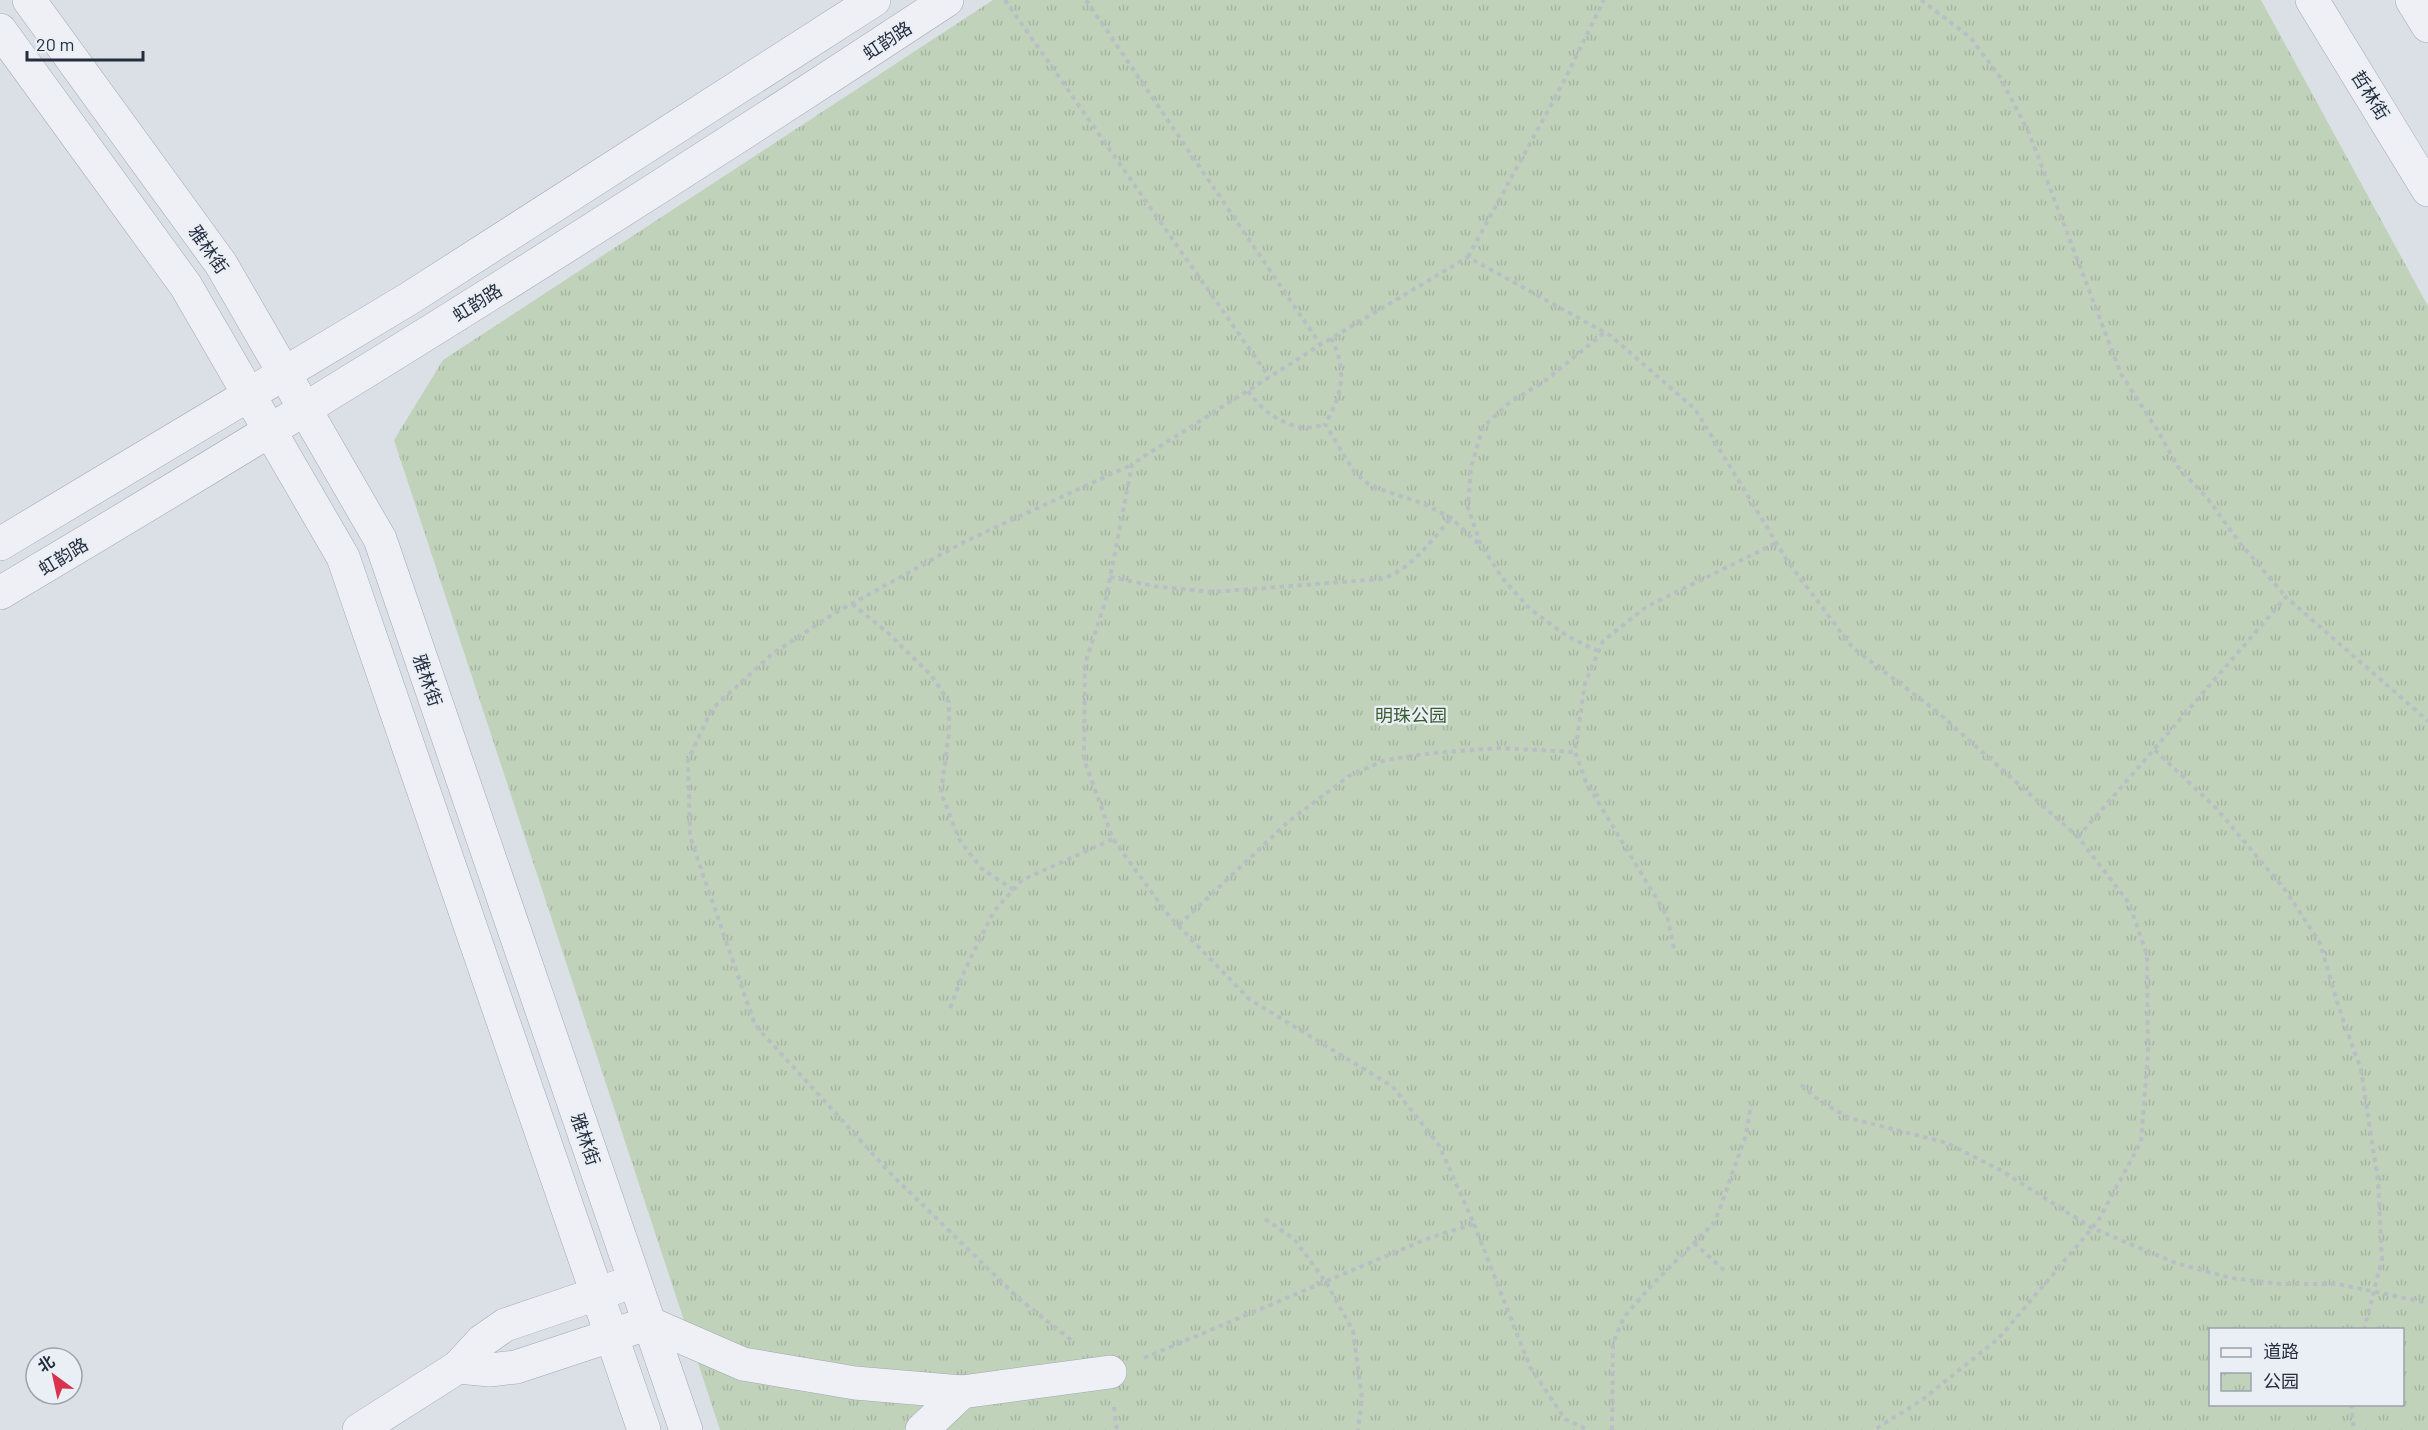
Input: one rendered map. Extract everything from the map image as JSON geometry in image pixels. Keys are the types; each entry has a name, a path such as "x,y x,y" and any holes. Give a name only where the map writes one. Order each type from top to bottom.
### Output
{"street":[{"name":"雅林街","path":"28,0 221,264 380,539 686,1430"},
{"path":"0,544 420,291 874,0"},
{"name":"虹韵路","path":"0,593 305,409 723,148 947,0"},
{"name":"哲林街","path":"2312,0 2428,190"},
{"path":"2412,0 2428,26"},
{"path":"0,30 186,285 343,557 644,1430"},
{"path":"359,1430 458,1367 482,1341 505,1325 635,1281"},
{"path":"458,1367 490,1370 516,1367 649,1323 743,1364 855,1383 962,1392 1110,1372"},
{"path":"922,1430 962,1392"}],"path":[{"path":"1005,0 1269,377"},
{"path":"1086,0 1320,345"},
{"path":"1474,1224 1429,1238 1110,1372 1018,1298 892,1175 754,1025 690,837 688,760 712,709 772,654 852,604 966,541 1132,464 1331,338 1468,257 1563,82 1604,0"},
{"path":"1921,0 1970,37 2000,77 2029,133 2121,374 2178,466 2208,499 2239,542 2286,597 2428,721"},
{"path":"1468,257 1605,332 1695,409 1788,562 1853,648 1935,710 2078,837 2129,903 2146,955 2148,1053 2140,1142 2092,1228 1999,1338 1922,1400 1874,1430"},
{"path":"1598,651 1567,636 1530,609 1504,580 1481,545 1468,508 1471,467 1483,427 1509,403 1546,380 1605,332"},
{"path":"1248,390 1258,405 1275,418 1297,426 1316,428 1325,424 1337,403 1341,379 1338,352 1331,338"},
{"path":"1325,424 1355,473 1371,486 1424,504 1451,518 1481,545"},
{"path":"1132,464 1106,599 1085,664 1084,760 1113,839 1179,925 1249,999 1392,1086 1439,1145 1474,1224 1530,1368 1565,1419 1588,1430"},
{"path":"1110,578 1160,587 1213,592 1381,579 1394,575 1408,564 1451,518"},
{"path":"1674,948 1667,916 1586,782 1575,752 1585,683 1603,641 1646,607 1776,543"},
{"path":"2078,837 2286,597"},
{"path":"852,604 887,632 931,675 949,702 949,732 941,793 960,840 982,869 1014,890"},
{"path":"1179,925 1289,821 1349,776 1385,760 1432,753 1500,748 1575,752"},
{"path":"2155,750 2216,808 2286,891 2320,943 2338,1005 2361,1070 2378,1181 2382,1259 2364,1328"},
{"path":"1595,796 1601,793"},
{"path":"950,1008 964,972 994,911 1022,880 1113,839"},
{"path":"1801,1085 1820,1101 1849,1118 1947,1143 2002,1171 2092,1228 2176,1263 2231,1278 2281,1284 2338,1284 2428,1303"},
{"path":"1612,1430 1613,1343 1624,1317 1715,1222 1746,1135 1751,1104"},
{"path":"1265,1219 1294,1239 1326,1282 1353,1331 1362,1398 1358,1430"},
{"path":"1694,1243 1724,1270"},
{"path":"2351,1406 2354,1430"}],"green space":[{"name":"明珠公园","path":"993,0 2261,0 2428,306 2428,1430 720,1430 394,440 443,360"}]}
